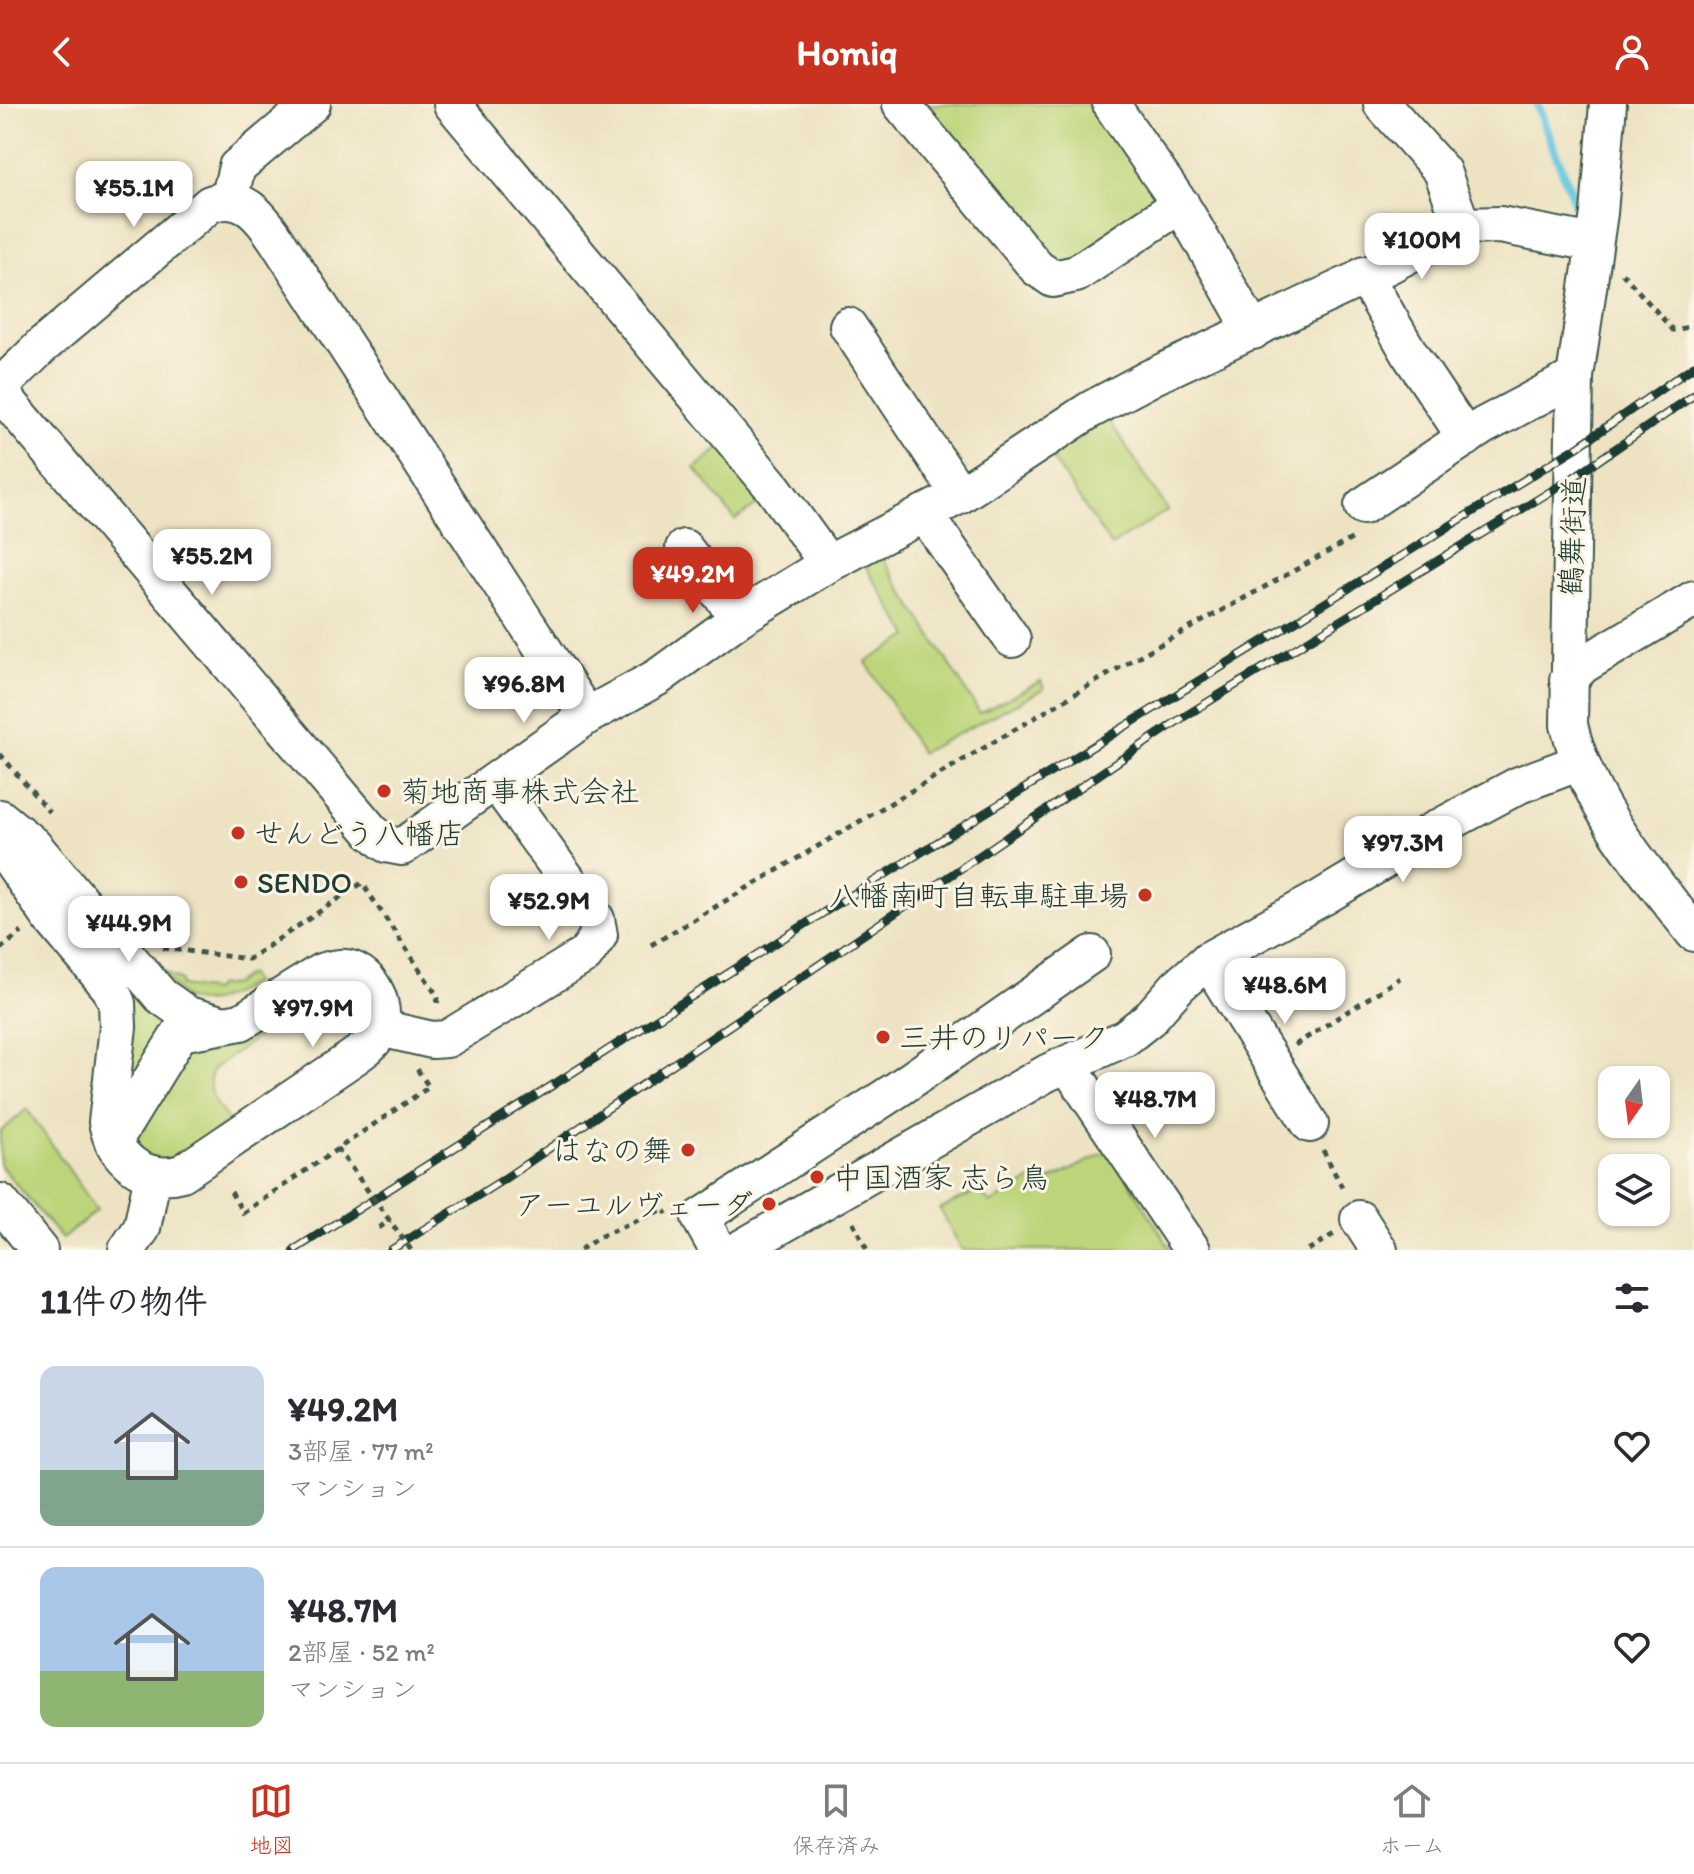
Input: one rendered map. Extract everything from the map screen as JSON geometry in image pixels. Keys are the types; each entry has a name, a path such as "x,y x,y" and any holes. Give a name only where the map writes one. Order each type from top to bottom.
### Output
{"street":[{"path":"229,200 237,167 312,104"},
{"path":"452,104 774,489 828,564"},
{"path":"901,104 1048,277 1059,279 1076,274 1181,204"},
{"path":"1111,104 1181,204 1253,331"},
{"path":"1382,104 1442,171 1462,226"},
{"name":"鶴舞街道","path":"1608,104 1594,243 1575,377 1569,725 1578,763 1592,792 1694,933"},
{"path":"587,716 276,239 255,212 229,200 210,204 42,346 0,389 378,838 393,847 410,845 587,716 658,677 739,618 828,564 960,495 1090,410 1462,226 1500,225 1594,243"},
{"path":"1364,275 1411,356 1466,438"},
{"path":"848,326 960,495"},
{"path":"1363,506 1466,438 1575,377"},
{"path":"924,513 1012,639"},
{"path":"684,548 739,618"},
{"path":"1568,680 1583,665 1694,599"},
{"path":"738,1250 925,1140 1067,1064 1125,1038 1149,1019 1178,986 1208,960 1519,785 1578,763"},
{"path":"380,1028 432,1040 447,1039 585,955 599,935 596,919 496,782"},
{"path":"0,818 33,845 167,1001 199,1020 222,1024"},
{"path":"0,845 50,917 110,988 117,1003 118,1027 107,1113 113,1142 125,1160 153,1174 174,1176 191,1168 369,1046 380,1028 380,1005 366,978 346,968 321,972 251,1017 180,1033 113,1142"},
{"path":"718,1250 700,1218 898,1089 1092,954"},
{"path":"1208,960 1310,1124"},
{"path":"1067,1064 1192,1250"},
{"path":"127,1250 142,1228 153,1174"},
{"path":"0,1202 39,1250"},
{"path":"1359,1219 1379,1250"}],"path":[{"path":"1594,243 1673,330 1694,326"},
{"path":"651,945 1134,659 1374,527 1363,506"},
{"path":"0,754 58,824"},
{"path":"153,938 162,948 249,959 362,883 438,997 436,1011"},
{"path":"0,949 22,932"},
{"path":"1269,1058 1400,978"},
{"path":"231,1192 243,1213 429,1087 417,1068"},
{"path":"1310,1124 1359,1219"},
{"path":"337,1148 411,1250"},
{"path":"580,1250 599,1237 664,1209 671,1220"},
{"path":"379,1228 390,1220"}],"green space":[{"path":"924,104 1099,104 1165,203 1062,273"},
{"path":"1105,414 1168,510 1111,546 1048,452"},
{"path":"726,443 772,495 735,520 695,468"},
{"path":"877,550 980,713 1041,681 1044,689 921,753 866,662 909,636 864,564"},
{"path":"108,948 171,1023 128,1085"},
{"path":"162,971 181,981 181,986 213,991 217,986 234,984 249,974 253,983 219,999 192,1001 172,985"},
{"path":"340,984 355,989 367,1017 356,1036 331,1002 324,999 307,1001 213,1069 211,1090 229,1121 181,1156 164,1163 134,1148 132,1127 183,1046 325,985"},
{"path":"27,1109 97,1210 62,1239 0,1165 0,1132"},
{"path":"1110,1150 1171,1250 962,1250 940,1209 977,1191 991,1203 1038,1176 1043,1184"}],"waterway":[{"path":"1537,104 1579,214"}],"railway":[{"path":"294,1250 826,911 1576,448 1694,366"},
{"path":"391,1250 501,1181 1182,718 1574,477 1694,395"}],"place":[{"name":"菊地商事株式会社","path":"384,791"},
{"name":"せんどう八幡店","path":"238,833"},
{"name":"SENDO","path":"241,882"},
{"name":"八幡南町自転車駐車場","path":"1145,895"},
{"name":"三井のリパーク","path":"883,1037"},
{"name":"はなの舞","path":"688,1150"},
{"name":"中国酒家 志ら鳥","path":"817,1177"},
{"name":"アーユルヴェーダ","path":"769,1204"}]}
